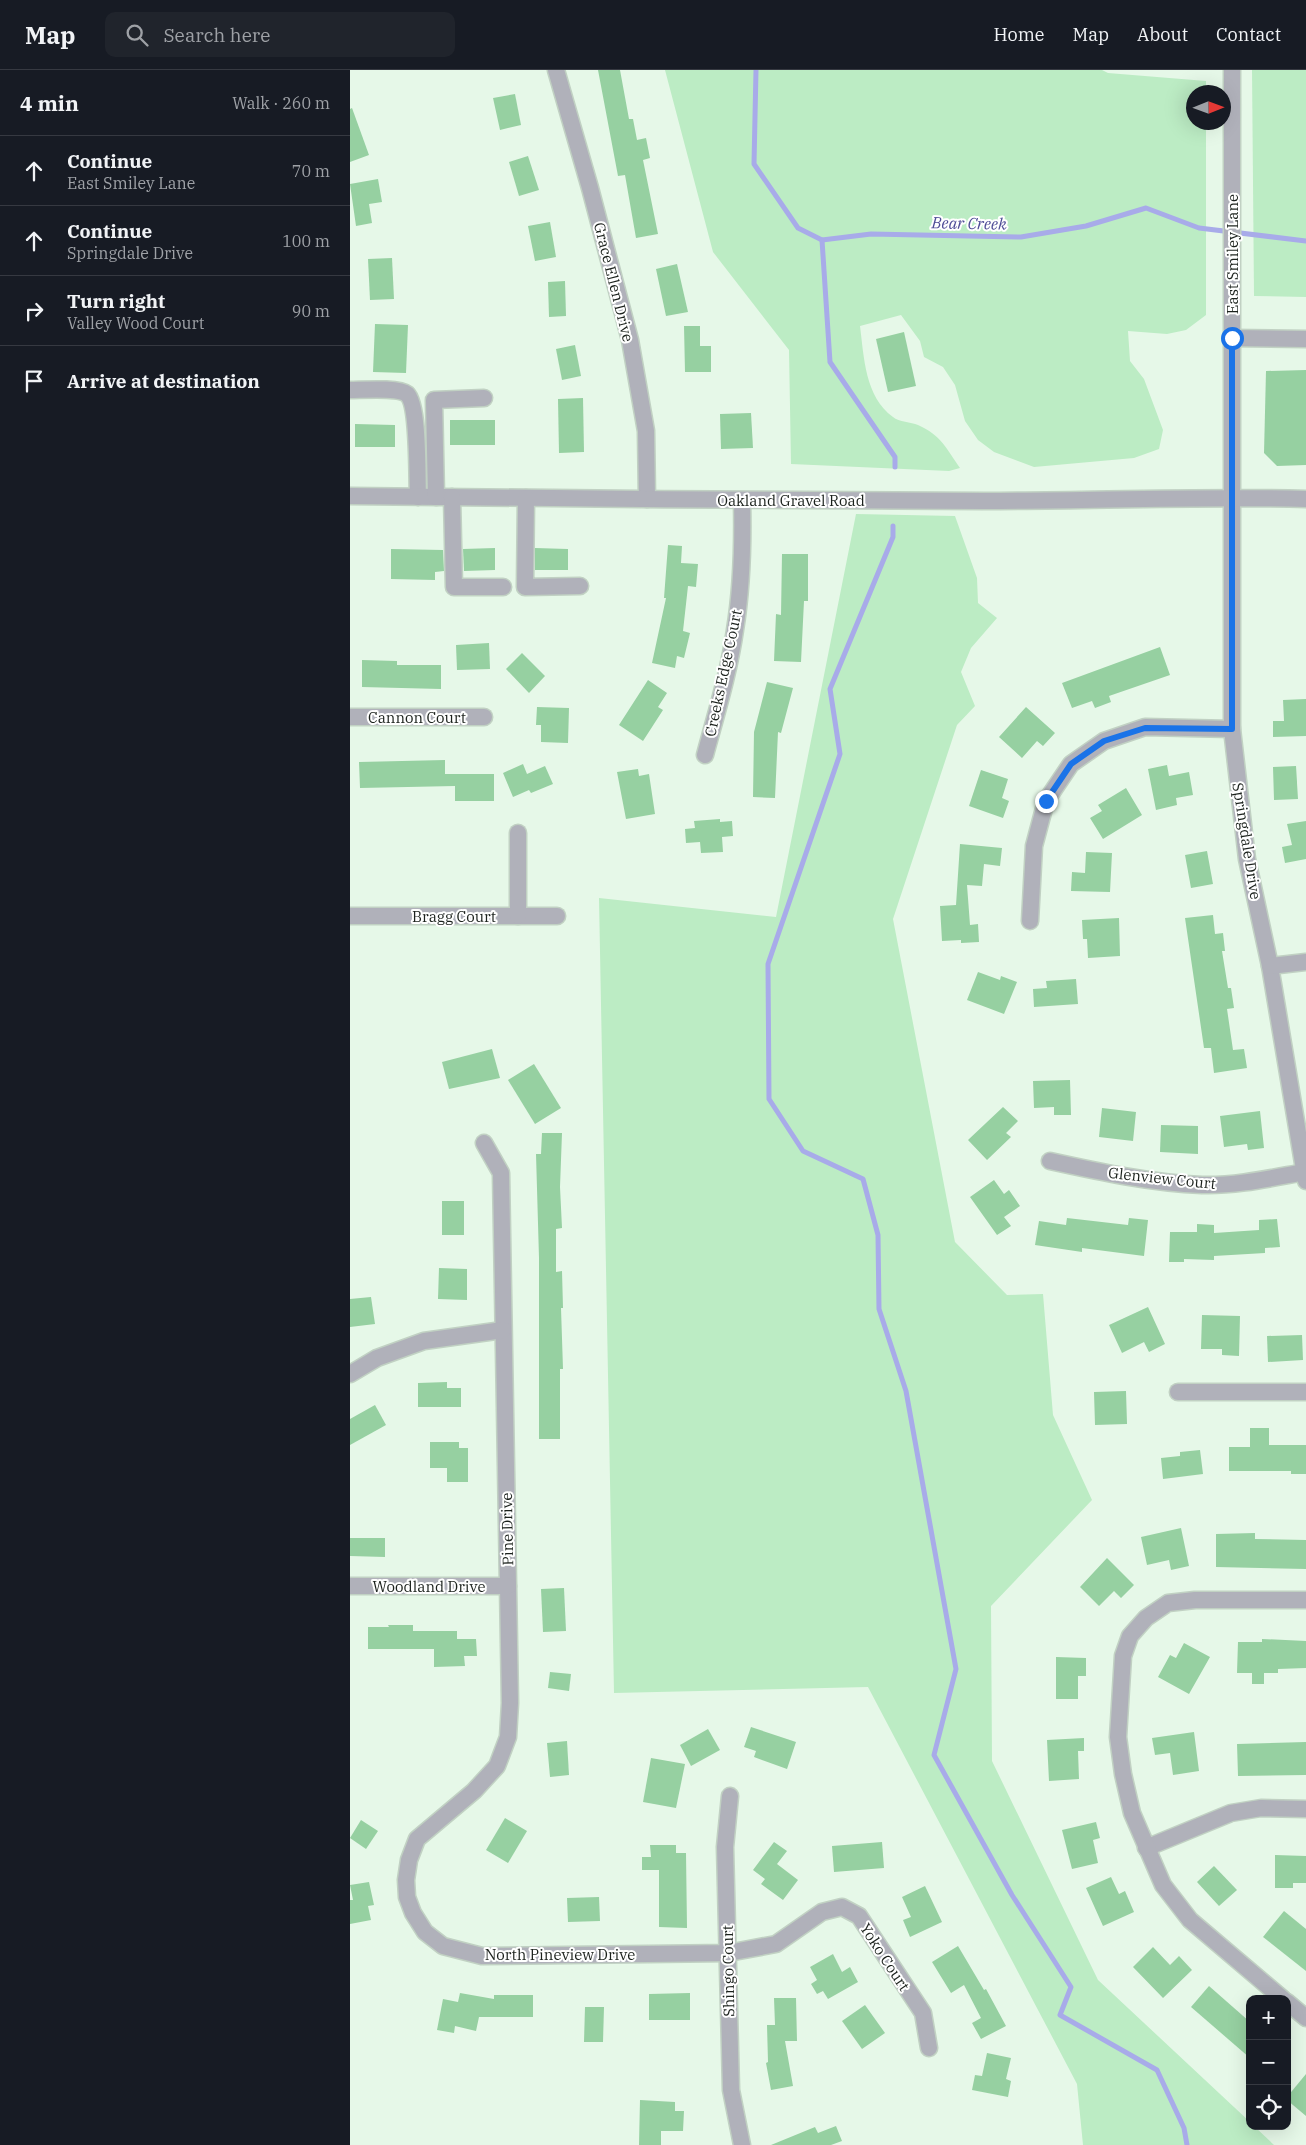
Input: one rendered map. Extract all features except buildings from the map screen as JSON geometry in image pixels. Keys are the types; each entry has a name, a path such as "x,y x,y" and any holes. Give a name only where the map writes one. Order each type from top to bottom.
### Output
{"street":[{"name":"Grace Ellen Drive","path":"556,70 630,340 646,431 647,499"},
{"name":"East Smiley Lane","path":"1232,70 1233,497"},
{"path":"1232,338 1306,339"},
{"path":"350,390 399,391 408,395 415,409 418,496"},
{"path":"436,497 434,400 484,398"},
{"name":"Oakland Gravel Road","path":"350,496 987,501 1233,497 1306,499"},
{"path":"452,497 454,587 503,587"},
{"name":"Springdale Drive","path":"1233,497 1232,729 1247,859 1270,966 1305,1176"},
{"path":"526,498 525,587 580,586"},
{"name":"Creeks Edge Court","path":"705,756 719,706 735,629 743,547 742,500"},
{"name":"Cannon Court","path":"350,717 484,717"},
{"path":"1030,921 1034,846 1046,801 1071,764 1104,741 1145,728 1232,729"},
{"path":"518,833 518,916"},
{"name":"Bragg Court","path":"350,916 557,916"},
{"path":"1270,966 1306,962"},
{"name":"Pine Drive","path":"406,1880 409,1860 418,1840 474,1791 497,1766 508,1737 510,1703 501,1173 484,1143"},
{"name":"Glenview Court","path":"1050,1161 1146,1179 1203,1185 1305,1176"},
{"path":"350,1374 377,1358 424,1341 503,1330"},
{"path":"1178,1392 1306,1392"},
{"name":"Woodland Drive","path":"350,1586 508,1586"},
{"path":"1278,1995 1190,1920 1163,1885 1146,1848 1132,1813 1123,1774 1118,1737 1123,1656 1130,1636 1146,1618 1168,1603 1195,1600 1306,1600"},
{"name":"Shingo Court","path":"730,1796 725,1847 731,2090 740,2144"},
{"path":"1146,1848 1231,1813 1261,1808 1306,1809"},
{"name":"North Pineview Drive","path":"406,1880 408,1897 413,1913 425,1932 443,1946 482,1956 728,1953"},
{"name":"Yoko Court","path":"728,1953 776,1944 822,1912 842,1907 859,1916 923,2013 929,2048"},
{"path":"1291,2005 1306,2018"}],"green space":[{"path":"665,70 1102,70 1108,73 1206,81 1206,85 1186,85 1186,130 1206,130 1206,315 1186,330 1167,334 1128,331 1130,361 1144,379 1163,430 1159,449 1134,458 1034,467 994,452 978,440 965,421 955,385 943,367 924,357 920,341 901,315 860,326 865,363 871,388 884,409 893,417 918,425 938,438 960,468 949,471 791,464 789,350 713,252"},
{"path":"1252,70 1306,70 1306,297 1254,296"},
{"path":"856,514 955,516 977,578 978,603 997,618 971,648 961,672 975,706 957,725 893,919 955,1242 1007,1295 1043,1294 1053,1415 1092,1500 991,1606 992,1761 1098,1980 1246,2118 1246,2130 1258,2130 1274,2145 1083,2145 1077,2084 868,1687 614,1693 599,898 776,917"}],"waterway":[{"name":"Bear Creek","path":"756,70 754,164 798,228 822,240 871,234 1021,237 1086,226 1146,208 1199,228 1306,241"},
{"path":"822,240 830,362 895,457 895,467"},
{"path":"893,526 893,537 830,689 840,754 768,964 769,1099 803,1151 863,1179 878,1235 879,1309 906,1391 956,1669 934,1755 1012,1895 1071,1987 1060,2015 1157,2070 1184,2128 1187,2145"}],"route":[{"path":"1046,801 1071,764 1104,741 1145,728 1232,729 1232,338"}]}
